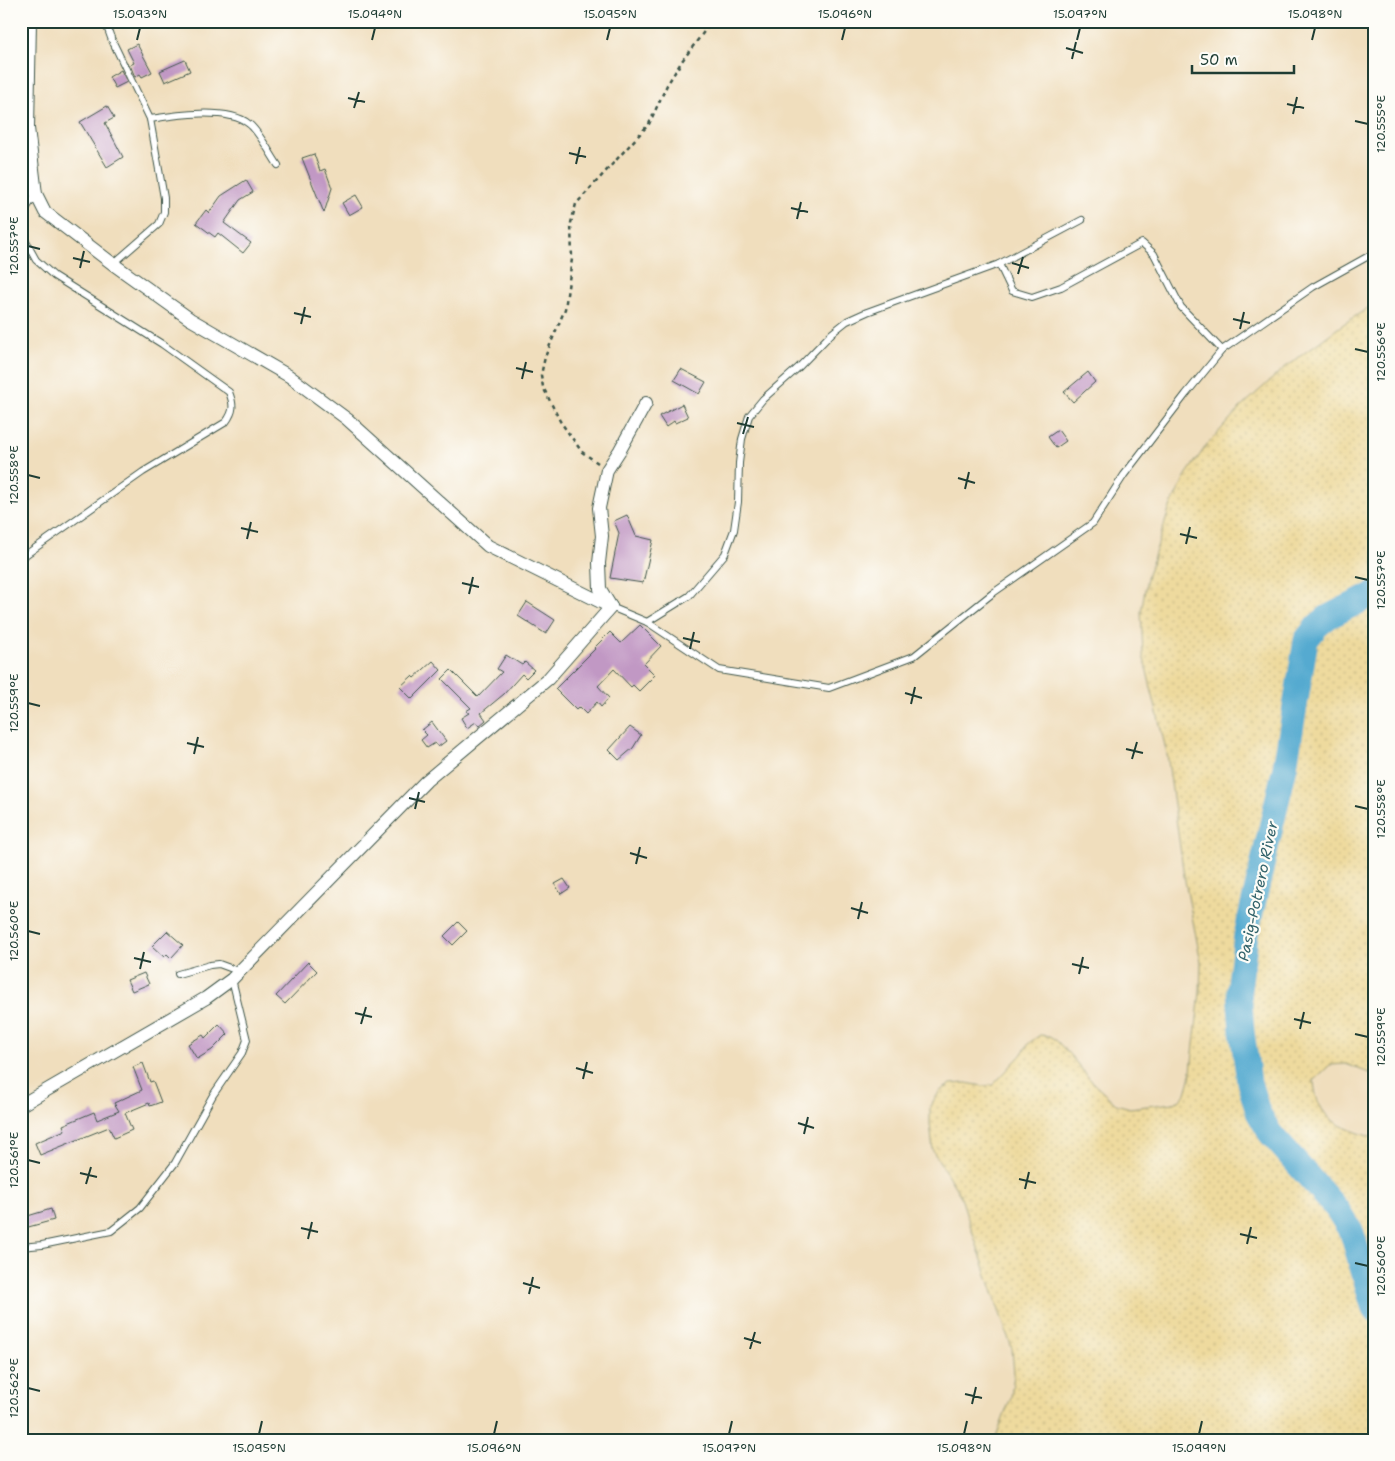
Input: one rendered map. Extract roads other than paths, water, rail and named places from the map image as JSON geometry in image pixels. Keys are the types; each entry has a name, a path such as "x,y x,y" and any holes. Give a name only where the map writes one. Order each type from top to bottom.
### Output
{"street":[{"path":"30,21 28,128 36,194 45,212 190,319 289,376 325,402 417,481 488,546 611,607"},
{"path":"611,607 600,589 599,572 602,536 599,508 607,470 646,403"},
{"path":"21,1105 206,998 235,975 426,781 548,679 611,607"}],"lane":[{"path":"105,21 111,38 150,119 164,198 164,212 159,224 113,264"},
{"path":"150,119 211,114 241,118 251,125 278,165"},
{"path":"21,216 36,194"},
{"path":"647,622 689,596 725,554 734,530 738,502 742,439 749,416 763,399 799,367 832,333 847,322 867,312 1000,264 1082,220"},
{"path":"21,228 36,260 54,276 162,344 229,392 233,403 232,414 226,422 143,472 21,558"},
{"path":"1000,264 1012,291 1032,297 1061,288 1142,243 1154,254 1181,307 1222,350"},
{"path":"611,607 647,622 719,670 829,688 914,656 993,593 1093,523 1124,475 1222,350 1312,286 1374,253"},
{"path":"21,1248 111,1231 140,1208 175,1163 213,1095 242,1053 247,1040 235,975 219,964 210,964 178,974"}],"waterway":[{"name":"Pasig-Potrero River","path":"1374,594 1328,617 1317,626 1306,640 1285,767 1246,935 1239,990 1249,1082 1258,1112 1270,1133 1337,1209 1352,1233 1374,1309"}]}
